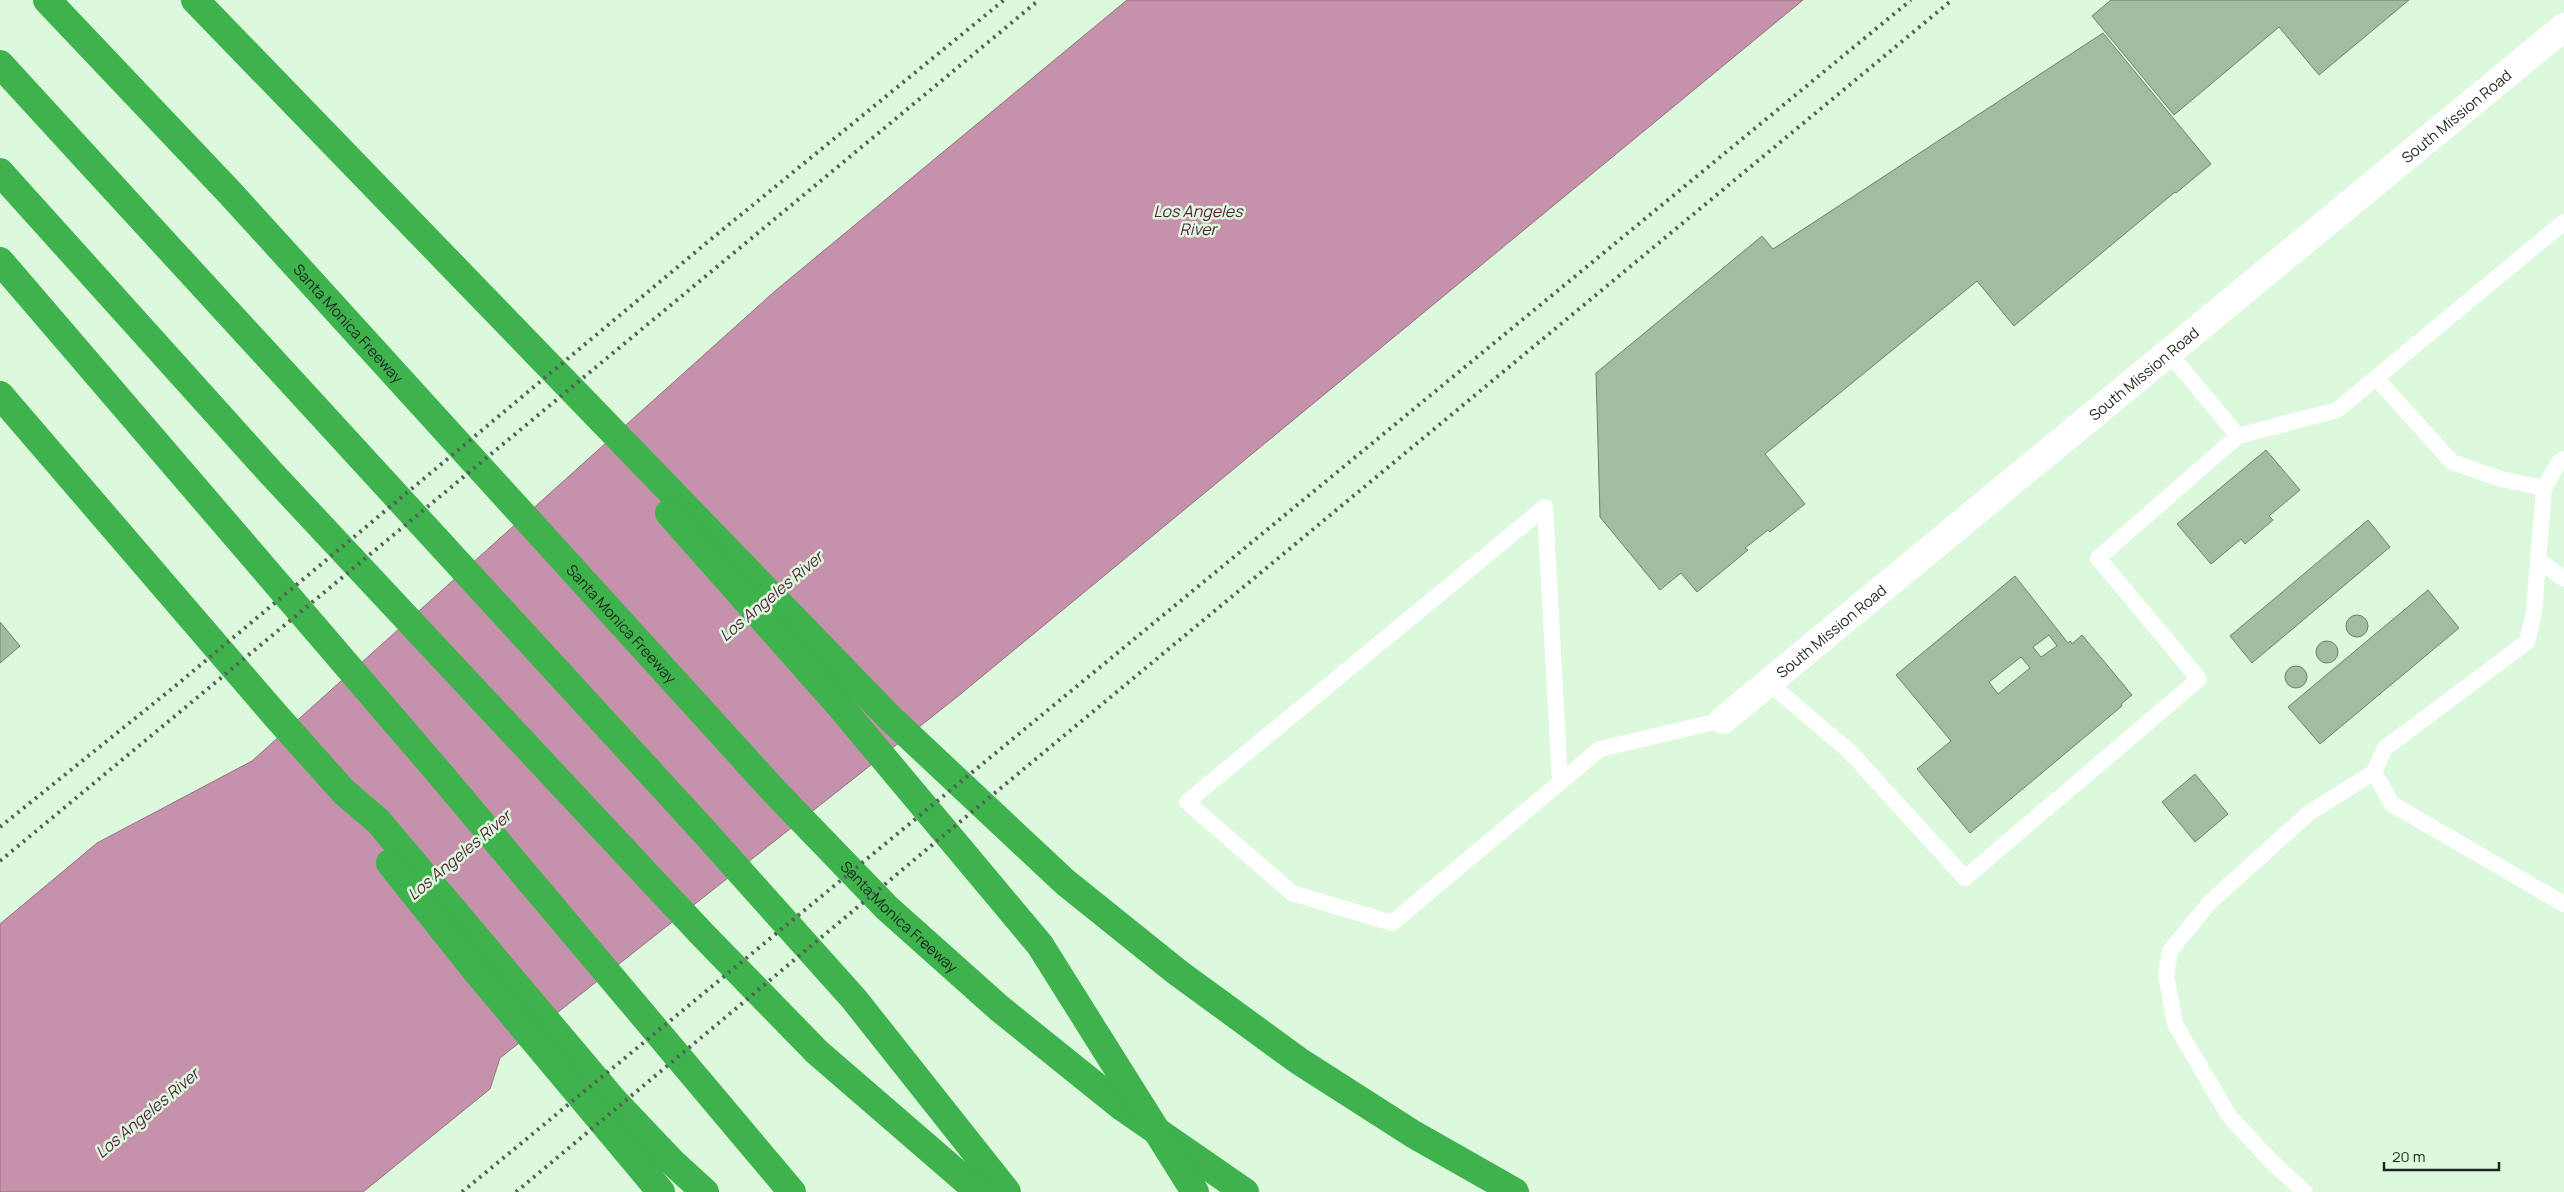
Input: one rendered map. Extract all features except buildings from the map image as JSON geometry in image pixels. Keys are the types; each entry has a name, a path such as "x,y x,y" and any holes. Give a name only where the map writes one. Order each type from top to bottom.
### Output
{"highway":[{"name":"Santa Monica Freeway","path":"47,0 231,194 775,792 887,908 999,1008 1122,1107 1246,1192"},
{"path":"196,0 890,718 1065,882 1177,972 1299,1061 1413,1134 1515,1192"},
{"path":"0,64 701,828 854,999 1007,1192"},
{"path":"0,172 271,473 702,934 817,1052 979,1192"},
{"path":"400,210 833,699 1034,938 1195,1192"},
{"path":"0,261 435,768 792,1192"},
{"path":"0,395 344,792 378,821 616,1102 671,1161 705,1192"},
{"path":"344,792 382,854 477,972 661,1192"}],"street":[{"name":"South Mission Road","path":"1723,720 2564,27"}],"lane":[{"path":"1768,683 1849,751 1965,878 2199,678 2098,558 2238,436 2337,410 2564,222"},
{"path":"2169,353 2238,436"},
{"path":"2376,378 2452,462 2501,479 2544,488"},
{"path":"2305,1192 2274,1164 2229,1116 2198,1066 2175,1024 2166,975 2170,951 2210,902 2309,813 2374,772 2385,748 2526,642 2534,612 2544,488 2559,462 2564,459"},
{"path":"1560,782 1544,507 1187,802 1292,893 1392,923 1600,749 1723,720"},
{"path":"2539,560 2564,579"},
{"path":"2374,772 2392,804 2564,904"}],"water":[{"name":"Los Angeles River","path":"1127,0 1803,0 957,697 500,1058 490,1089 363,1192 0,1192 0,924 97,843 252,761 775,291"}],"railway":[{"path":"0,827 174,687 710,240 1004,0"},
{"path":"0,861 1039,0"},
{"path":"462,1192 1911,0"},
{"path":"516,1192 1952,0"}]}
